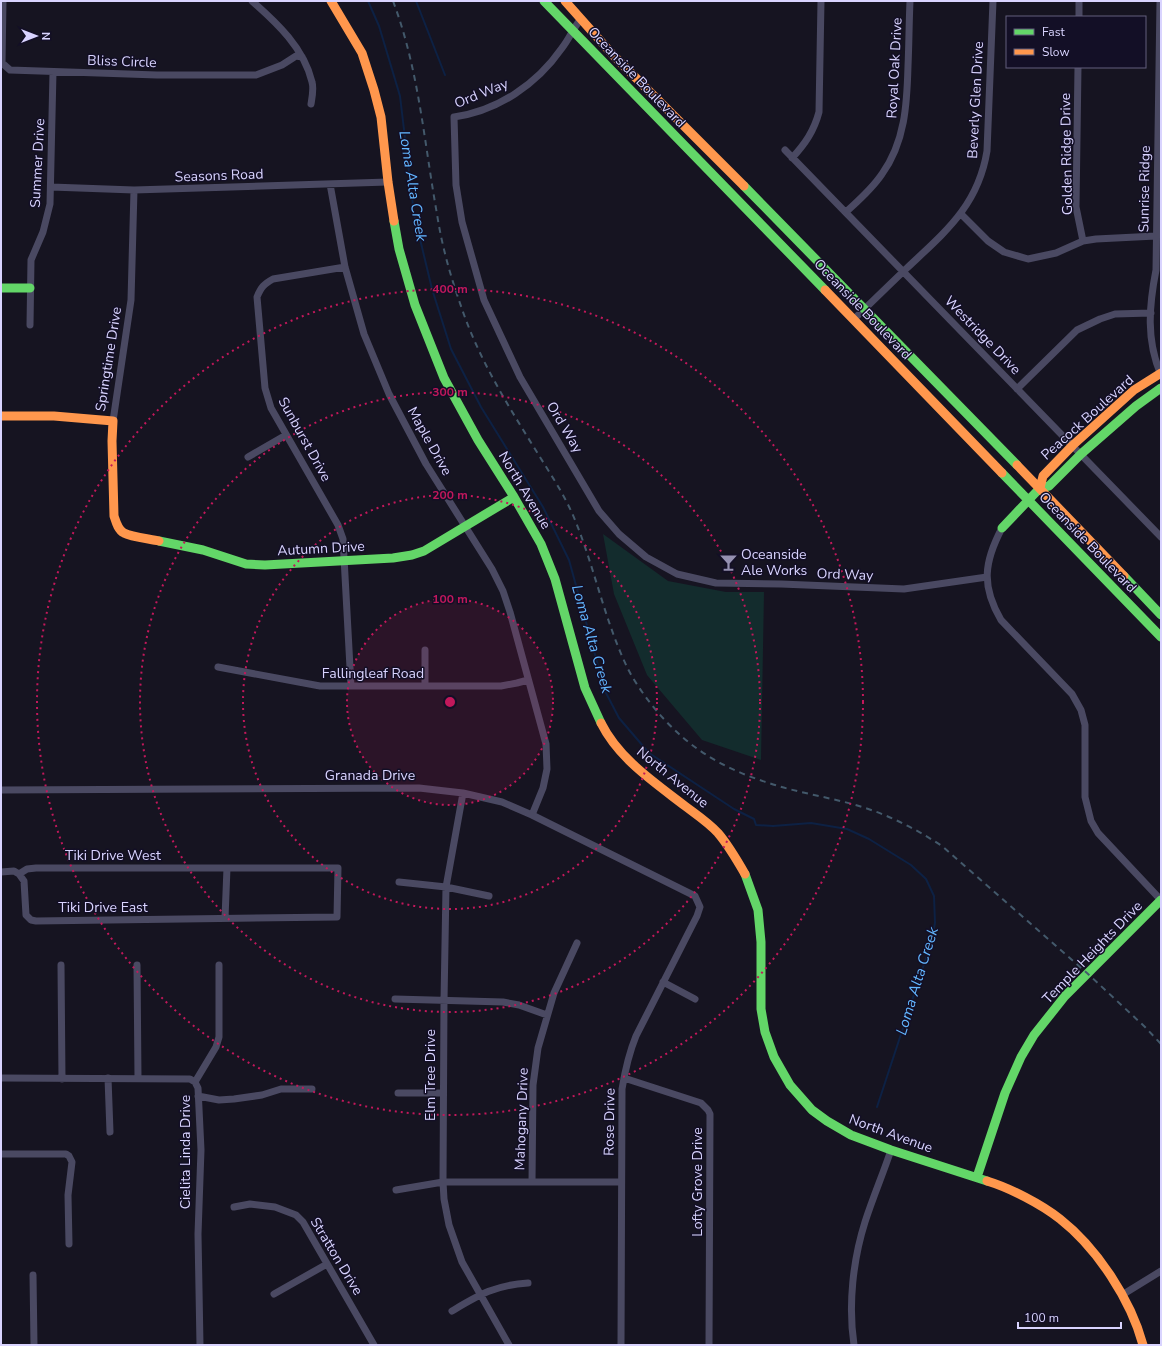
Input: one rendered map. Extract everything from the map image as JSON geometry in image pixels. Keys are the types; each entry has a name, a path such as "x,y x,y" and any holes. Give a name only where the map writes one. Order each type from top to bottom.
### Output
{"main road":[{"name":"North Avenue","path":"331,1 362,53 374,90 381,117 388,182 399,249 415,305 444,378 478,440 514,497 541,544 555,579 585,688 603,727 621,752 640,772 718,833 734,854 747,877 758,910 761,942 761,1009 765,1032 774,1057 790,1084 812,1110 826,1121 851,1135 891,1150 1000,1184 1060,1219 1084,1242 1108,1271 1122,1294 1138,1326 1143,1345"},
{"name":"Oceanside Boulevard","path":"544,1 1161,636"},
{"name":"Oceanside Boulevard","path":"565,1 580,20 1040,488 1161,615"},
{"path":"1,288 30,288"},
{"name":"Peacock Boulevard","path":"1002,528 1040,488 1043,476 1072,445 1134,390 1161,374"},
{"name":"Peacock Boulevard","path":"1040,488 1049,486 1081,454 1136,406 1161,388"},
{"path":"1,416 54,416 112,421"},
{"name":"Springtime Drive","path":"112,421 114,516 116,524 120,530"},
{"name":"Autumn Drive","path":"120,530 124,533 203,550 246,564 265,565 393,558 412,555 424,551 465,525 514,497"},
{"name":"Temple Heights Drive","path":"977,1177 1005,1093 1021,1057 1034,1035 1065,996 1161,900"}],"street":[{"name":"Bliss Circle","path":"3,1 2,63 10,70 157,75 256,75 282,65 296,56 302,57"},
{"path":"252,1 289,37 302,57 312,84 311,104"},
{"path":"792,158 806,142 816,125 819,112 821,1"},
{"name":"Royal Oak Drive","path":"846,212 870,190 883,173 895,151 903,128 907,103 910,1"},
{"name":"Beverly Glen Drive","path":"854,319 961,214 978,184 986,157 993,1"},
{"path":"1079,1 1079,16"},
{"name":"Sunrise Ridge","path":"1160,1 1156,270 1152,292 1151,342 1154,357 1161,374"},
{"name":"Ord Way","path":"580,20 572,30 562,48 537,77 523,90 504,101 487,108 454,117 456,185 462,222 484,300 520,377 599,511 618,534 646,557 677,574 716,583 904,589 987,577"},
{"name":"Golden Ridge Drive","path":"1078,68 1076,207 1083,241"},
{"name":"Summer Drive","path":"30,325 31,260 43,232 50,204 53,72"},
{"name":"Westridge Drive","path":"785,150 1161,537"},
{"name":"Seasons Road","path":"51,188 134,190 388,182"},
{"name":"Maple Drive","path":"330,184 345,267 364,334 389,394 426,464 492,569 503,591 510,612 546,744 547,769 543,788 532,815"},
{"name":"Springtime Drive","path":"112,421 131,300 134,190"},
{"path":"961,214 988,241 1004,252 1028,258 1056,253 1083,241 1156,236"},
{"name":"Sunburst Drive","path":"345,267 273,279 261,288 257,297 265,388 271,408 338,525 343,539 351,686"},
{"path":"1017,389 1078,330 1100,319 1115,314 1151,313"},
{"path":"248,457 286,435"},
{"name":"Peacock Boulevard","path":"1002,528 992,547 987,568 988,590 995,610 1001,620 1072,694 1081,710 1085,725 1085,797 1091,822 1098,833 1161,900"},
{"path":"425,650 425,686"},
{"name":"Fallingleaf Road","path":"218,667 320,686 501,686 528,680"},
{"name":"Granada Drive","path":"1,790 419,788 463,793 502,802 532,815 695,896 700,908 697,916"},
{"name":"Elm Tree Drive","path":"463,793 446,887 443,1093 444,1199 449,1225 462,1262 509,1345"},
{"name":"Tiki Drive West","path":"1,872 14,872 19,874 27,869 36,868 338,868 337,917 226,918"},
{"path":"226,918 227,868"},
{"name":"Tiki Drive East","path":"19,874 24,881 26,915 31,920 226,918"},
{"path":"399,882 446,887 489,896"},
{"name":"Rose Drive","path":"621,1345 622,1089 631,1050 636,1036 697,916"},
{"name":"Mahogany Drive","path":"532,1182 533,1085 538,1048 554,993 577,943"},
{"path":"195,1082 216,1047 218,1037 219,965"},
{"path":"61,966 62,1079"},
{"path":"137,966 138,1078"},
{"path":"663,982 694,999"},
{"path":"395,999 503,1002 519,1005 547,1015"},
{"name":"Cielita Linda Drive","path":"1,1078 190,1079 195,1082 198,1088 201,1150 198,1234 200,1345"},
{"path":"108,1078 110,1132"},
{"name":"Lofty Grove Drive","path":"624,1078 701,1103 710,1114 709,1345"},
{"path":"198,1096 219,1100 234,1100 262,1095 281,1089 312,1089"},
{"path":"398,1093 443,1093"},
{"path":"854,1345 852,1308 854,1269 865,1223 891,1150"},
{"path":"1,1154 66,1154 69,1156 72,1162 68,1195 68,1244"},
{"path":"396,1190 443,1182 621,1182"},
{"name":"Stratton Drive","path":"234,1207 257,1204 276,1207 296,1215 303,1222 374,1345"},
{"path":"274,1294 327,1264"},
{"path":"1122,1294 1161,1272"},
{"path":"33,1275 34,1345"},
{"path":"452,1311 480,1294 496,1287 528,1283"}],"green space":[{"path":"603,534 668,581 726,592 764,592 761,760 702,740 647,675 614,594"}],"waterway":[{"name":"Loma Alta Creek","path":"368,1 379,26 400,96 414,214 432,289 451,349 481,407 543,507 569,560 605,691 619,718 649,753 734,809 754,819 756,825 773,826 811,823 847,829 869,839 911,865 926,879 934,896 935,923 931,943 877,1107"},
{"path":"416,1 445,75"}],"railway":[{"path":"393,1 402,27 415,80 441,238 462,309 469,328 494,381 571,511 620,651 628,669 644,695 679,734 699,750 721,763 757,779 848,803 892,818 942,846 1087,973 1161,1044"}],"traffic: fast":[{"path":"544,1 825,290"},
{"path":"744,186 1017,465"},
{"path":"394,221 399,249 415,305 444,378 478,440 514,497 541,544 555,579 585,688 601,723"},
{"path":"1,288 30,288"},
{"path":"1002,528 1040,488 1049,486 1081,454 1136,406 1161,388"},
{"path":"1002,473 1161,637"},
{"path":"159,541 203,550 246,564 265,565 393,558 412,555 424,551 514,497"},
{"path":"1124,576 1161,615"},
{"path":"745,874 758,910 761,942 761,1009 765,1032 774,1057 790,1085 812,1110 851,1135 891,1150 987,1181"},
{"path":"977,1177 1005,1093 1021,1057 1034,1035 1065,996 1161,900"}],"traffic: slow":[{"path":"331,1 362,53 374,90 381,117 394,221"},
{"path":"565,1 613,55 744,186"},
{"path":"825,290 1002,473"},
{"path":"1040,488 1043,476 1073,445 1134,390 1161,373"},
{"path":"1,416 54,416 113,421 112,441 114,516 116,523 120,530 124,533 136,537 159,541"},
{"path":"1017,465 1124,576"},
{"path":"601,723 617,748 627,759 661,788 707,822 718,833 745,874"},
{"path":"987,1181 1035,1202 1060,1219 1074,1231 1111,1276 1130,1310 1138,1328 1143,1345"}],"place":[{"name":"Oceanside Ale Works","path":"728,562"}]}
